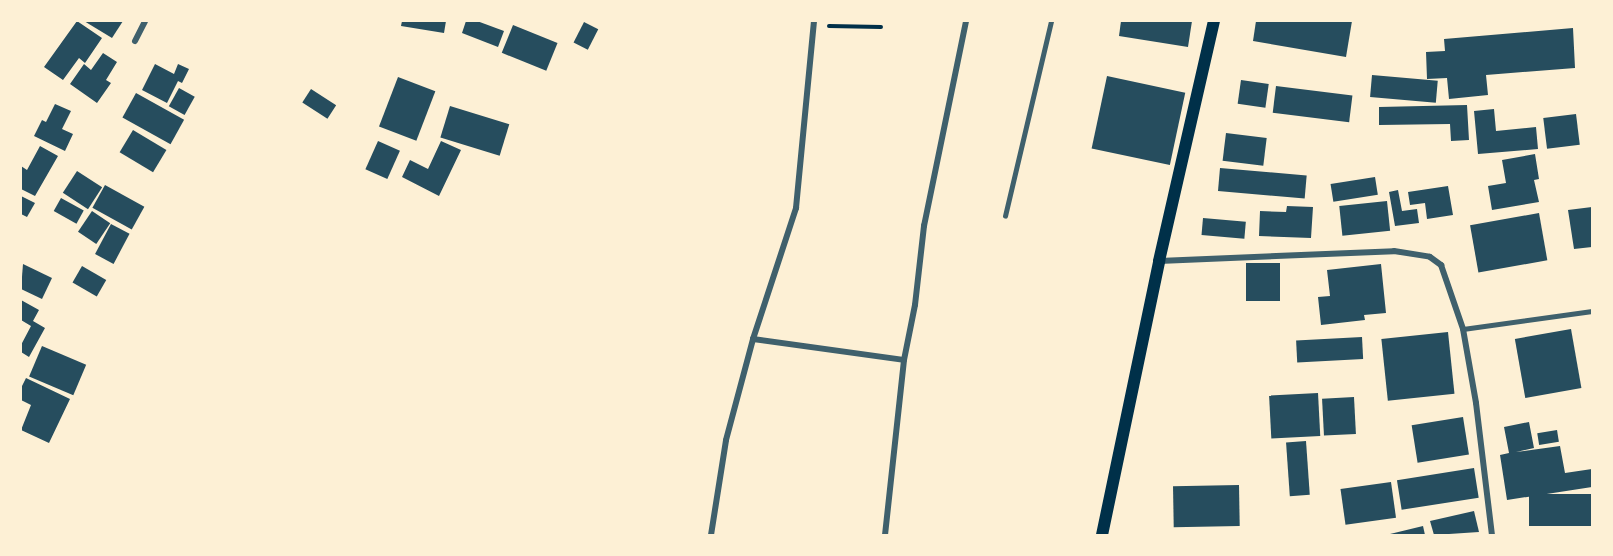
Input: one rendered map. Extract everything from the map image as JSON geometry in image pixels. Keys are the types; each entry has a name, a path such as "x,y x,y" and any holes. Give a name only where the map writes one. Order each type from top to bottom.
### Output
{"main road":[{"path":"1102,535 1158,261 1214,21"}],"street":[{"path":"135,41 145,21"},
{"path":"885,535 904,360 915,305 924,226 966,21"},
{"path":"711,535 726,440 753,339 796,208 814,24"},
{"path":"1158,261 1412,252 1430,256 1441,265 1463,330 1476,403 1492,535"},
{"path":"753,339 904,360"}],"lane":[{"path":"1005,216 1051,21"},
{"path":"1463,330 1592,310"}],"path":[{"path":"814,24 881,27"}],"building":[{"path":"77,21 102,38 85,63 79,58 63,80 44,67"},
{"path":"84,21 123,21 112,38"},
{"path":"402,21 446,21 444,33 401,26"},
{"path":"466,21 477,21 504,31 498,47 462,33"},
{"path":"1121,21 1192,21 1188,47 1119,36"},
{"path":"1256,21 1352,21 1346,57 1253,41"},
{"path":"584,22 598,29 588,50 574,42"},
{"path":"513,25 558,43 546,71 502,53"},
{"path":"1573,28 1575,68 1486,75 1488,95 1449,99 1447,78 1427,79 1426,52 1445,51 1444,39"},
{"path":"103,53 117,62 106,80 111,83 97,103 70,84 84,64 91,70"},
{"path":"155,64 174,74 178,64 189,69 182,83 178,81 167,103 142,90"},
{"path":"1372,75 1438,81 1436,103 1370,97"},
{"path":"1107,76 1185,93 1170,165 1092,148"},
{"path":"398,77 435,91 416,141 379,126"},
{"path":"1241,80 1269,84 1265,108 1238,104"},
{"path":"1276,86 1352,95 1349,122 1273,113"},
{"path":"179,88 195,97 185,115 169,106"},
{"path":"311,89 336,105 327,119 302,102"},
{"path":"136,93 184,120 171,144 122,117"},
{"path":"55,104 71,111 62,129 73,134 65,151 34,136 42,120 46,122"},
{"path":"1467,105 1469,140 1451,141 1450,124 1379,125 1379,107"},
{"path":"450,106 509,124 500,156 440,138"},
{"path":"1494,109 1496,131 1536,127 1538,149 1478,154 1474,111"},
{"path":"1576,114 1580,145 1547,149 1543,118"},
{"path":"133,130 166,150 153,172 120,152"},
{"path":"1226,133 1267,138 1263,166 1223,161"},
{"path":"378,141 400,151 387,179 365,169"},
{"path":"441,141 461,150 439,196 402,177 410,160 428,169"},
{"path":"40,146 58,156 35,196 21,189 21,166 27,170"},
{"path":"1535,154 1539,179 1534,180 1539,202 1492,210 1488,186 1506,183 1502,160"},
{"path":"1220,168 1307,176 1305,198 1218,191"},
{"path":"77,171 102,187 88,209 63,193"},
{"path":"1375,177 1378,195 1333,202 1331,184"},
{"path":"105,185 144,207 132,230 92,208"},
{"path":"1448,186 1453,215 1427,219 1425,203 1410,205 1408,192"},
{"path":"1398,190 1402,211 1417,209 1419,223 1395,226 1389,192"},
{"path":"21,196 35,203 27,217 21,214"},
{"path":"61,198 84,211 76,224 54,211"},
{"path":"1387,201 1390,231 1342,236 1339,206"},
{"path":"1287,206 1313,207 1311,238 1259,236 1260,211 1286,212"},
{"path":"1592,207 1592,247 1574,249 1568,210"},
{"path":"92,211 110,223 96,244 78,232"},
{"path":"1539,213 1547,260 1478,272 1470,225"},
{"path":"1203,218 1246,222 1244,239 1202,235"},
{"path":"111,224 130,234 114,264 95,254"},
{"path":"1246,263 1280,263 1280,301 1246,301"},
{"path":"23,264 52,278 42,299 21,289"},
{"path":"1381,264 1386,313 1364,315 1365,320 1321,325 1318,297 1330,296 1327,270"},
{"path":"82,266 106,280 97,296 72,282"},
{"path":"21,300 39,310 33,321 45,328 29,357 21,352 21,345 31,326 21,320"},
{"path":"1571,329 1581,388 1525,398 1515,339"},
{"path":"1448,332 1454,394 1388,401 1381,339"},
{"path":"1362,337 1363,359 1297,362 1296,340"},
{"path":"42,346 86,365 73,395 29,376"},
{"path":"26,378 70,399 49,443 21,430 31,405 21,400 21,388"},
{"path":"1318,393 1320,436 1271,439 1269,396"},
{"path":"1354,397 1356,434 1324,436 1322,399"},
{"path":"1463,417 1469,455 1418,463 1412,425"},
{"path":"1529,422 1534,448 1516,452 1560,446 1565,473 1592,469 1592,487 1507,500 1500,455 1509,453 1504,427"},
{"path":"1557,430 1559,442 1539,445 1537,433"},
{"path":"1306,441 1310,495 1290,496 1286,442"},
{"path":"1474,468 1479,498 1402,510 1397,480"},
{"path":"1391,482 1396,518 1346,525 1340,489"},
{"path":"1239,485 1240,526 1174,527 1173,486"},
{"path":"1529,494 1592,494 1592,526 1529,526"},
{"path":"1474,511 1479,532 1434,535 1430,521"},
{"path":"1423,526 1425,535 1390,535 1390,534"}]}
